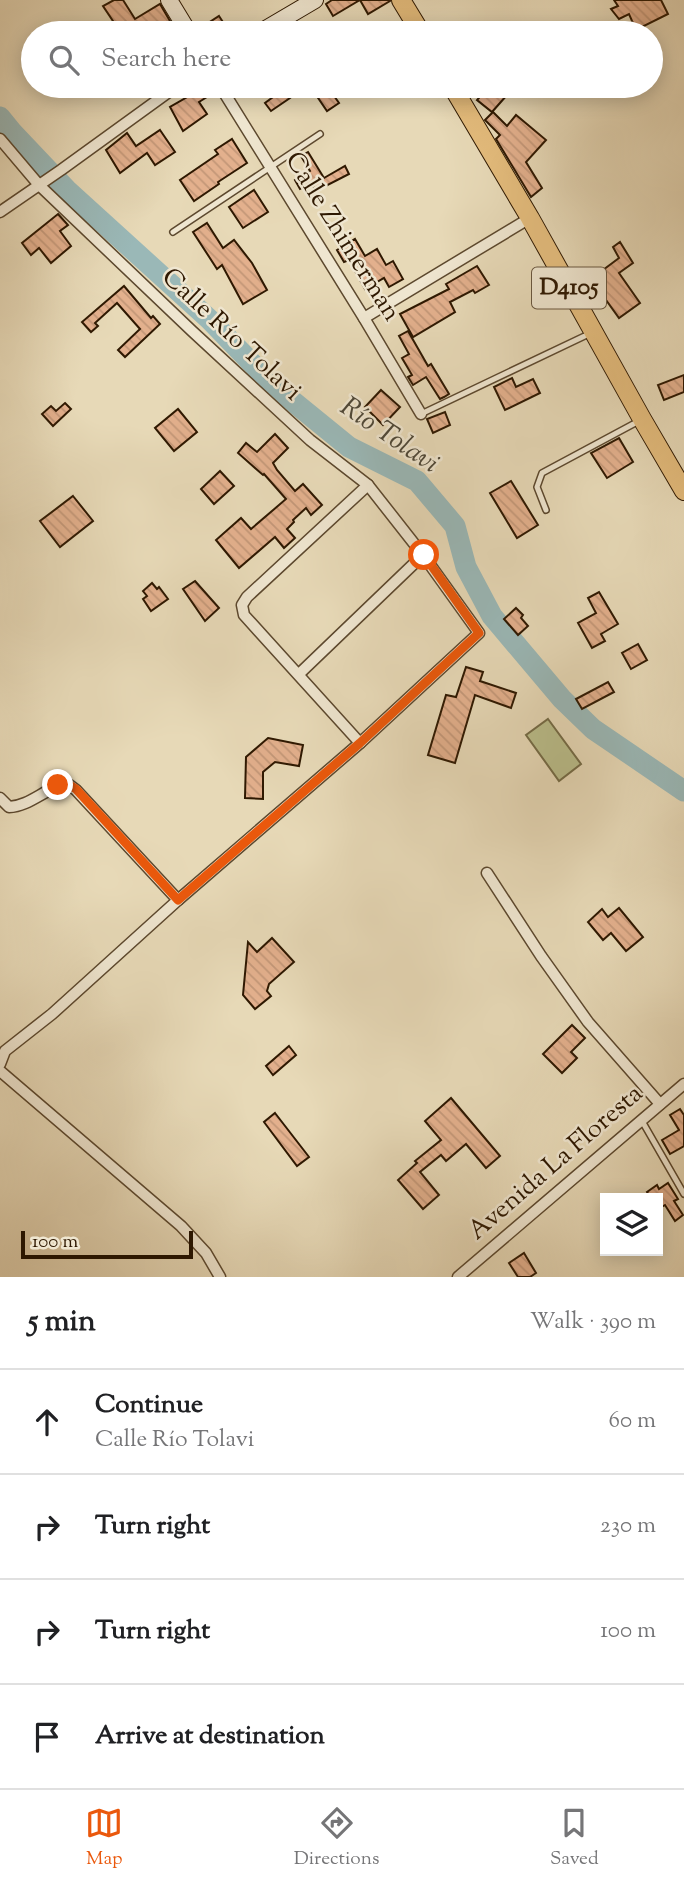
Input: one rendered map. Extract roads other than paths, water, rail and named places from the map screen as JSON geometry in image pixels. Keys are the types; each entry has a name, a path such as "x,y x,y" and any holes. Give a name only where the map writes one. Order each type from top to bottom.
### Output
{"main road":[{"path":"169,0 182,21"},
{"path":"279,21 314,0"},
{"path":"401,0 414,21"},
{"name":"D4105","path":"459,98 684,491"}],"street":[{"path":"0,212 160,98"},
{"name":"Calle Zhimerman","path":"228,98 421,414"},
{"name":"Calle Río Tolavi","path":"0,139 192,331 310,440 368,485 424,555 479,633 360,743"},
{"path":"364,318 530,218"},
{"path":"0,1064 5,1051 52,1014 178,900 360,743 244,615 242,605 247,597 368,485"},
{"path":"299,674 424,555"},
{"path":"0,798 9,807 18,807 58,785 68,784 76,789 178,900"},
{"path":"487,873 588,1022 660,1104"},
{"path":"0,1071 181,1226 206,1253 220,1277"},
{"name":"Avenida La Floresta","path":"458,1277 684,1084"}],"lane":[{"path":"173,232 320,134"},
{"path":"421,414 594,332"},
{"path":"546,510 537,487 542,473 642,419"},
{"path":"642,1121 684,1194"}],"waterway":[{"name":"Río Tolavi","path":"0,117 67,190 209,319 274,386 349,447 417,481 455,526 466,567 492,616 562,699 593,729 684,791"}]}
